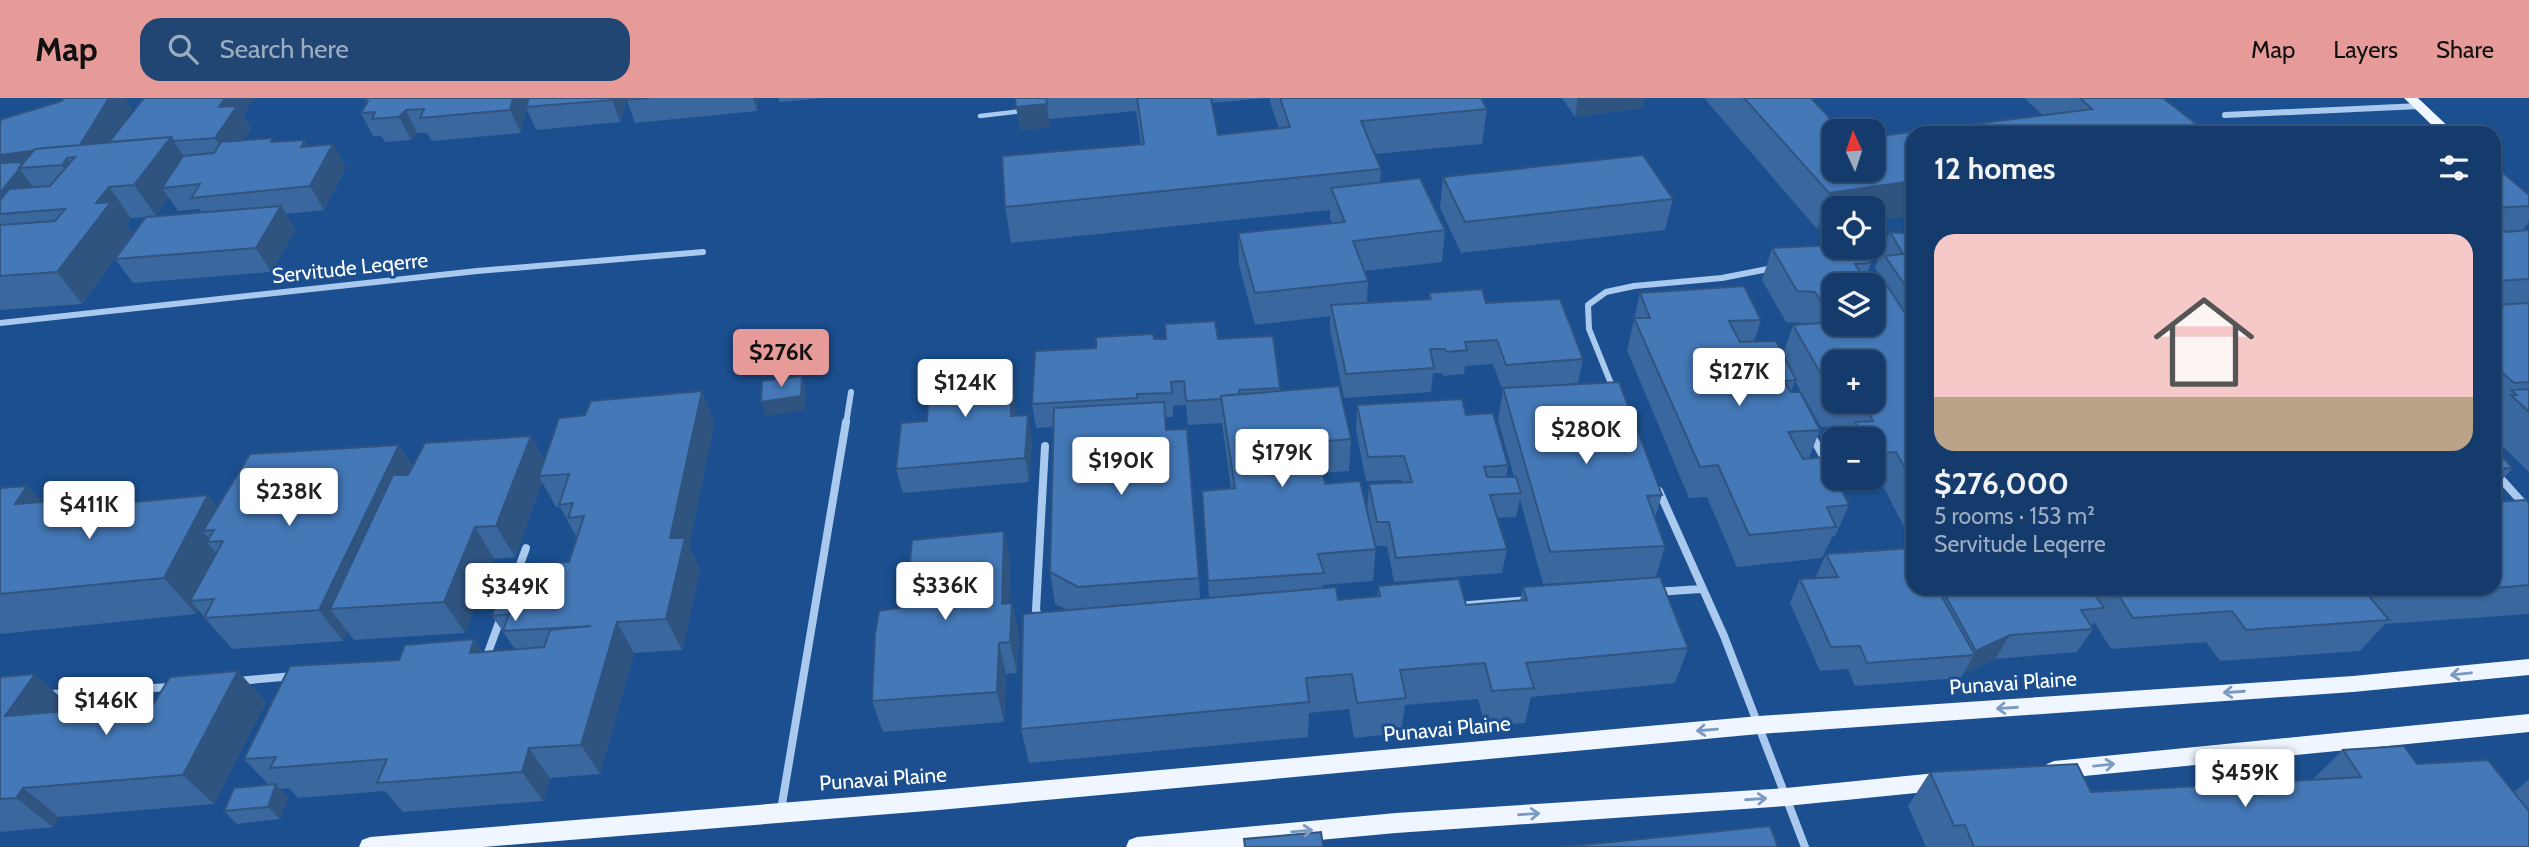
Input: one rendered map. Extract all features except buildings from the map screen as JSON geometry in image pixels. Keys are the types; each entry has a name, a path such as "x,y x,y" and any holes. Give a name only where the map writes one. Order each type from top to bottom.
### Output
{"main road":[{"path":"2415,102 2441,126"},
{"name":"Punavai Plaine","path":"370,847 939,800 1759,725 2353,684 2529,667"},
{"path":"2036,772 2529,723"},
{"path":"1137,847 1396,823 1786,797 1966,779"}],"street":[{"path":"2225,115 2415,102"},
{"name":"Servitude Leqerre","path":"0,323 477,271 703,253"},
{"path":"1885,255 1902,254"},
{"path":"1619,403 1589,329 1588,305 1606,292 1634,286 1722,278 1788,266"},
{"path":"1722,278 1728,289"},
{"path":"781,811 851,391"},
{"path":"1808,428 1822,454"},
{"path":"1045,446 1036,610 1045,632"},
{"path":"2501,479 2526,509"},
{"path":"1657,488 1724,636 1805,847"},
{"path":"2514,508 2526,509"},
{"path":"513,585 526,548"},
{"path":"1649,592 1701,589"},
{"path":"1448,607 1543,599"},
{"path":"473,659 486,658 504,609"},
{"path":"227,682 309,675"},
{"path":"40,695 186,686"}],"lane":[{"path":"980,116 1035,110"}]}
